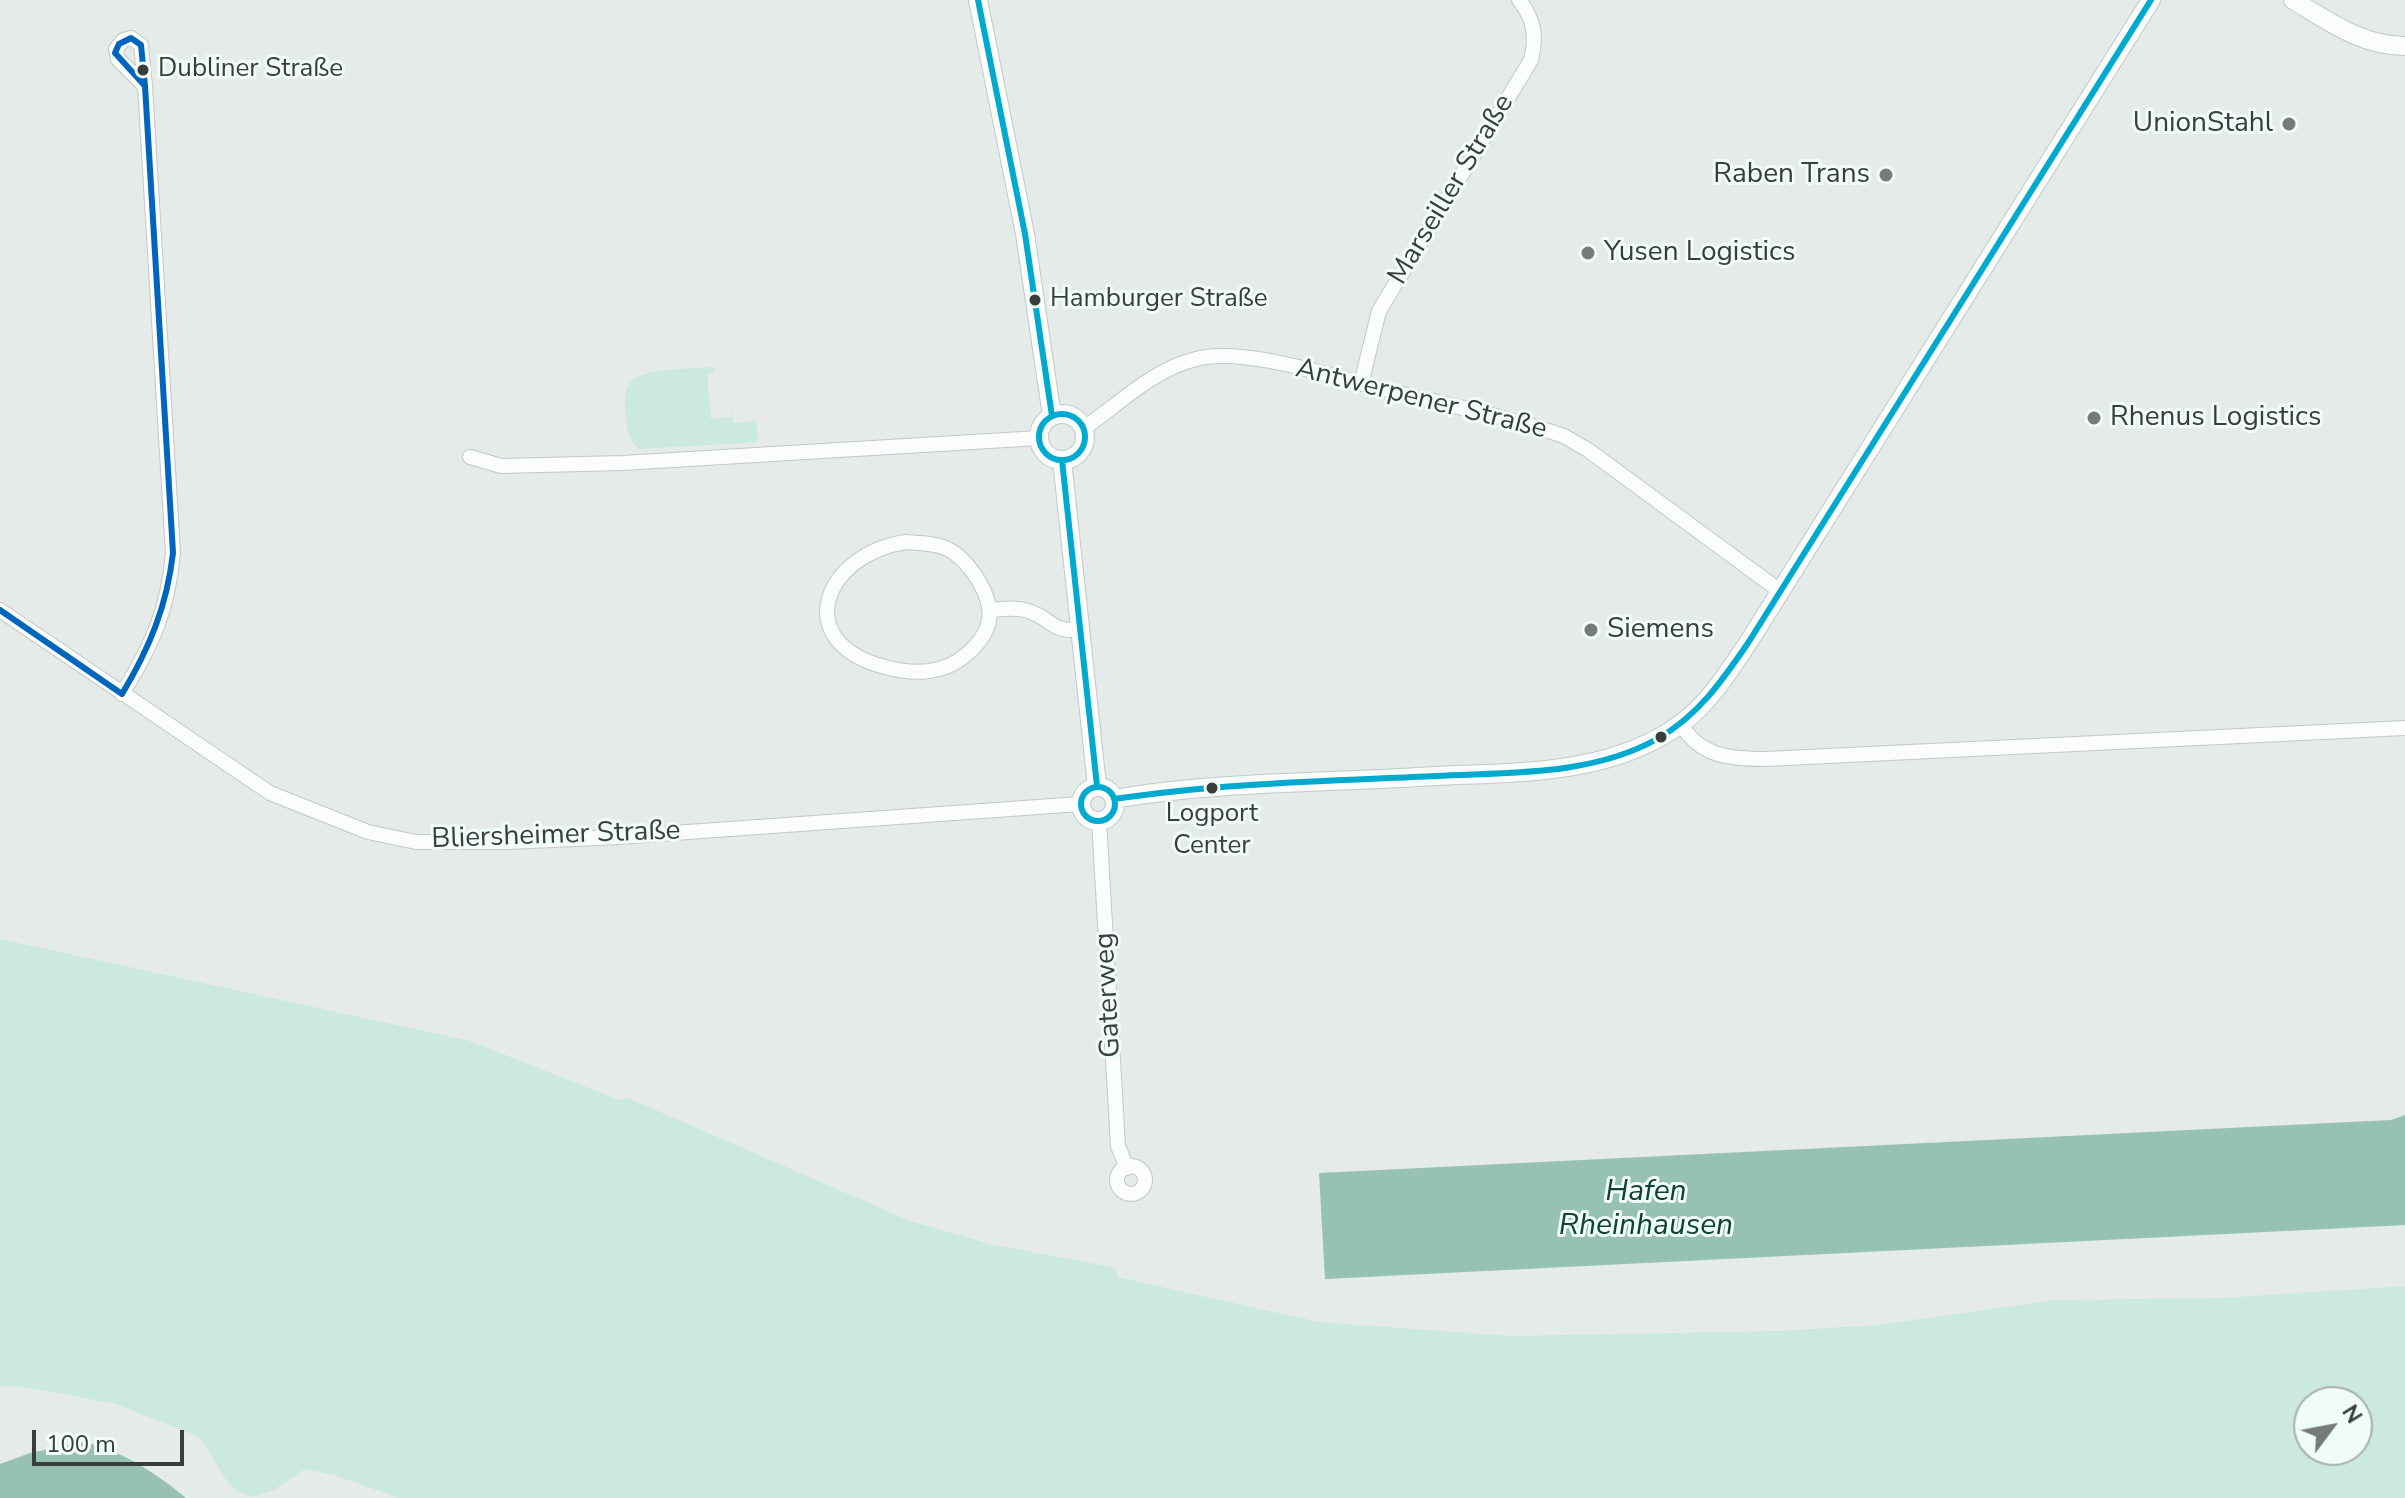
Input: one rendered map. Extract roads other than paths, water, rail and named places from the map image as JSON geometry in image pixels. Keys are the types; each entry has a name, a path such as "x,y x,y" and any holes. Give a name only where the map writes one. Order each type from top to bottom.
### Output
{"main road":[{"path":"978,0 1025,234 1052,416"},
{"path":"1114,799 1212,787 1434,777 1586,765 1635,749 1681,724 1724,678 2151,0"},
{"path":"2293,0 2367,41 2405,46"},
{"path":"1070,415 1083,429 1085,438 1076,455 1062,460 1045,454 1039,438 1040,429 1052,416 1070,415"},
{"path":"1062,460 1097,786"},
{"path":"1097,786 1107,790 1114,799 1113,812 1099,821 1088,818 1080,804 1086,791 1097,786"}],"street":[{"name":"Marseiller Straße","path":"1361,384 1379,311 1531,60 1535,46 1533,23 1519,0"},
{"path":"122,694 147,653 159,625 173,553 145,86"},
{"name":"Antwerpener Straße","path":"1083,429 1150,379 1175,365 1211,356 1228,356 1284,366 1564,436 1588,450 1780,591"},
{"path":"470,457 501,466 623,463 1039,438"},
{"path":"927,543 949,549 965,563 977,579 990,610 983,635 972,650 955,663 922,672 874,665 854,655 837,641 828,622 827,603 832,586 850,566 893,544 927,543"},
{"path":"990,610 1017,608 1032,611 1057,629 1081,630"},
{"name":"Bliersheimer Straße","path":"0,610 270,793 368,832 416,842 618,837 1080,804"},
{"path":"1681,724 1699,746 1717,755 1766,759 2405,728"},
{"name":"Gaterweg","path":"1099,821 1118,1146 1127,1168"}],"water":[{"name":"Hafen Rheinhausen","path":"2405,1115 2405,1225 1325,1279 1319,1173 2391,1120"},
{"path":"84,1442 138,1464 186,1498 0,1498 0,1464 30,1453"}],"place":[{"name":"Dubliner Straße","path":"143,70"},
{"name":"UnionStahl","path":"2289,124"},
{"name":"Raben Trans","path":"1886,175"},
{"name":"Yusen Logistics","path":"1588,253"},
{"name":"Hamburger Straße","path":"1035,300"},
{"name":"Rhenus Logistics","path":"2094,418"},
{"name":"Siemens","path":"1591,630"},
{"name":"Logport Center","path":"1212,788"}]}
